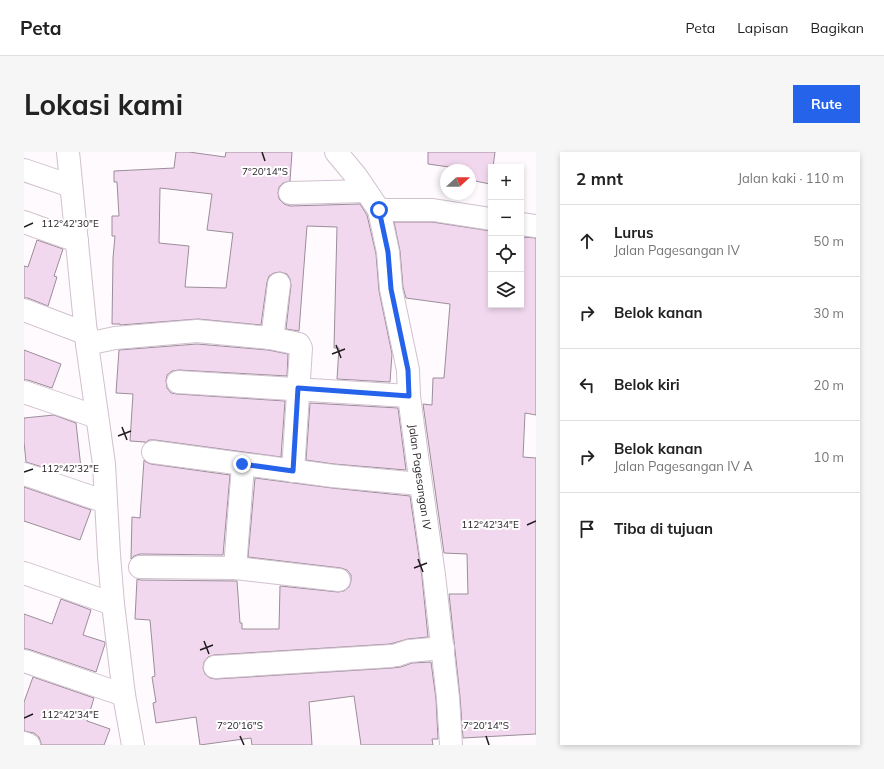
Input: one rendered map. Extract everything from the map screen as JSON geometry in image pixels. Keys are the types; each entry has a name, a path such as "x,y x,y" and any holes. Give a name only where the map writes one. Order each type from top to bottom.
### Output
{"street":[{"path":"68,152 88,340 104,464 113,604 124,695 133,745"},
{"name":"Jalan Pagesangan IV","path":"336,152 356,176 379,210 388,252 391,289 408,370 409,396 420,484 434,575 443,648 451,745"},
{"path":"24,170 72,186"},
{"path":"290,193 366,191"},
{"path":"379,210 433,210 488,219"},
{"path":"24,222 77,241"},
{"path":"524,224 536,226"},
{"path":"270,338 273,331 279,284"},
{"path":"24,310 88,340 197,331 270,338 298,344 301,348 293,471"},
{"path":"178,382 298,388 409,396"},
{"path":"24,392 97,417"},
{"path":"153,452 333,476 420,484"},
{"path":"235,568 242,464"},
{"path":"24,474 106,502"},
{"path":"140,567 235,568 339,580"},
{"path":"24,573 113,604"},
{"path":"214,667 391,656 408,651 443,648"},
{"path":"24,661 124,695"},
{"path":"24,743 29,745"}],"building":[{"path":"176,152 189,152 225,157 226,152 292,152 290,181 283,183 279,187 278,193 279,199 284,204 290,206 360,204 367,215 376,254 379,291 392,354 390,382 337,379 339,348 334,348 337,227 307,226 299,331 286,329 291,285 287,274 280,272 269,276 261,325 198,319 120,325 112,324 113,258 115,236 112,236 112,216 119,216 117,182 114,182 114,171 174,168","holes":["160,188 212,194 207,230 233,233 226,288 185,287 189,246 159,243"]},
{"path":"428,152 495,152 493,164 488,164 488,184 476,181 476,164 440,164 440,166 428,164"},
{"path":"394,222 432,222 488,231 488,308 524,308 524,237 536,238 536,415 525,413 523,457 536,458 536,734 463,738 449,594 468,594 467,554 444,553 423,404 432,405 433,378 444,378 450,304 406,298 403,287 400,251"},
{"path":"37,240 63,249 54,276 57,277 48,306 28,298 24,298 24,266 28,267"},
{"path":"197,344 268,350 288,354 287,376 179,370 172,371 167,375 166,381 167,388 171,393 285,401 281,457 155,440 149,440 145,443 130,441 133,394 116,393 119,350"},
{"path":"24,350 61,364 52,388 24,380"},
{"path":"310,403 398,408 406,470 306,460"},
{"path":"54,415 76,423 81,468 52,470 26,462 24,418"},
{"path":"144,460 151,464 230,475 223,555 140,554 131,559 132,517 140,518"},
{"path":"255,478 410,496 422,577 428,637 408,639 390,644 214,655 208,657 204,662 203,668 205,674 210,678 216,679 392,668 401,667 412,663 431,662 436,699 438,739 432,739 433,745 361,745 354,696 309,702 312,745 252,745 251,738 200,745 196,717 156,723 153,703 156,702 152,677 155,676 150,620 135,619 137,579 237,581 240,623 242,623 242,629 279,629 280,586 338,592 344,591 349,587 351,575 347,570 341,568 248,557"},
{"path":"24,487 91,510 80,540 24,521"},
{"path":"61,599 91,610 83,635 105,642 96,672 28,649 24,649 24,614 52,624"},
{"path":"33,677 94,698 87,721 110,729 104,745 41,745 39,737 34,733 24,731 24,702"}],"route":[{"path":"242,464 293,471 298,388 409,396 408,370 391,289 388,252 379,210"}]}
